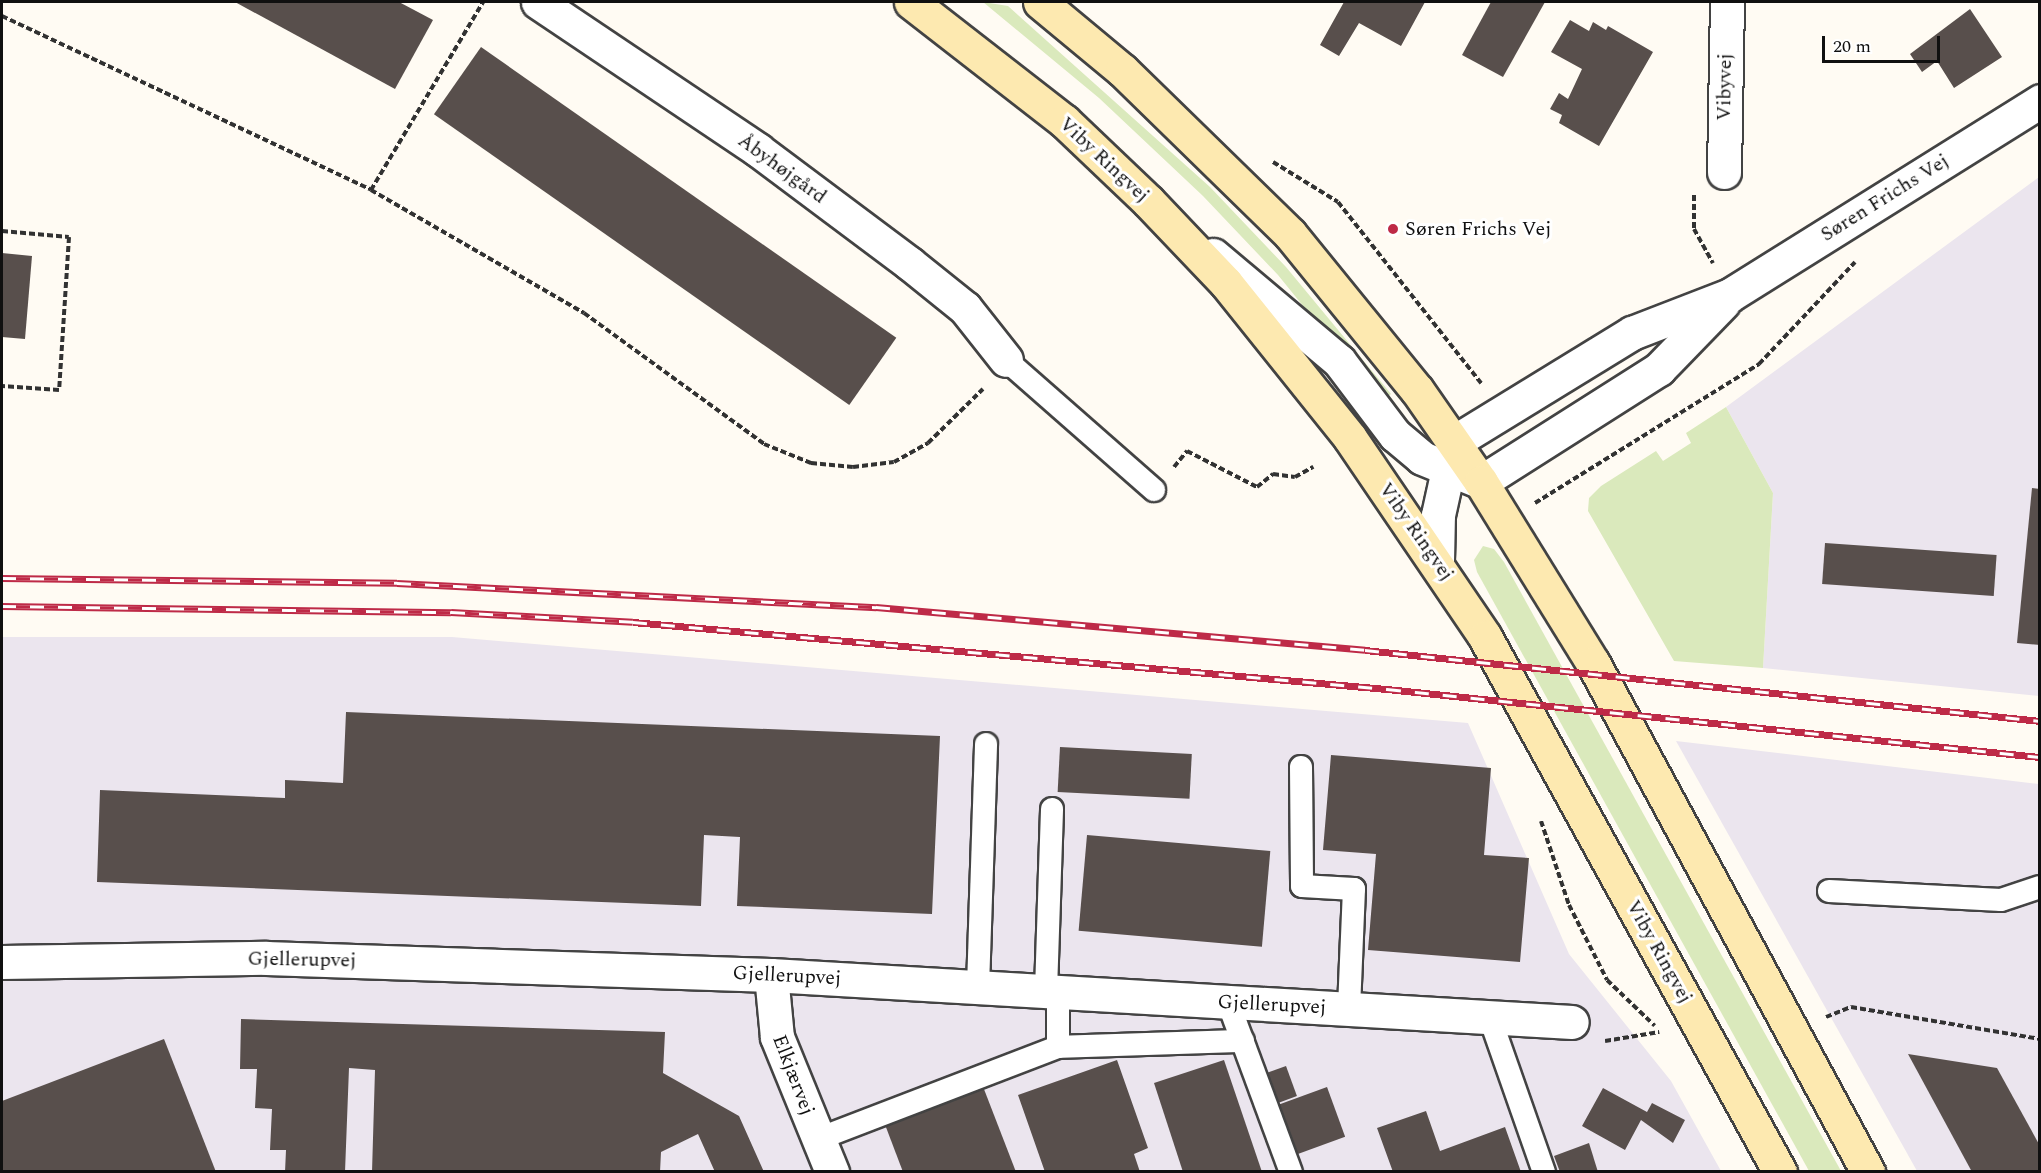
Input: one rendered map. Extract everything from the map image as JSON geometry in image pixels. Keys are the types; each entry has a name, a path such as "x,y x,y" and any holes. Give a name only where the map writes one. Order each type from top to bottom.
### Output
{"main road":[{"name":"Viby Ringvej","path":"910,2 1064,121 1148,201 1296,365 1437,561 1528,712 1780,1172"},
{"path":"1040,2 1122,70 1290,234 1449,456 1481,482 1593,663 1869,1172"}],"street":[{"name":"Åbyhøjgård","path":"538,2 758,150 909,263 965,308 1006,360"},
{"name":"Vibyvej","path":"1724,172 1727,2"},
{"name":"Søren Frichs Vej","path":"1449,456 1499,412 1632,333 1730,295 2040,101"},
{"path":"1148,201 1339,361 1395,435 1449,456 1437,561"},
{"name":"Søren Frichs Vej","path":"1481,482 1659,369 1730,295"},
{"name":"Gjellerupvej","path":"2,962 266,958 771,975 1572,1022"},
{"name":"Elkjærvej","path":"771,975 777,1038 832,1172"}],"lane":[{"path":"1006,360 1154,490"},
{"path":"978,987 986,744"},
{"path":"1301,767 1302,886 1354,889 1349,1009"},
{"path":"1052,808 1052,991 1058,1047"},
{"path":"1829,891 2001,900 2040,887"},
{"path":"1228,1002 1291,1172"},
{"path":"1490,1018 1544,1172"},
{"path":"818,1139 1058,1047 1243,1041"}],"path":[{"path":"371,190 483,2"},
{"path":"2,15 371,190 584,313 764,444 812,463 853,467 894,462 963,415 1006,360"},
{"path":"1724,172 1695,172 1694,229 1730,295"},
{"path":"1338,202 1465,356 1499,412"},
{"path":"2,231 69,237 59,390 2,386"},
{"path":"1505,520 1759,364 1858,257"},
{"path":"1154,490 1187,451 1257,487 1273,474 1295,477 1313,467"},
{"path":"1792,1031 1851,1007 2040,1039"}],"shaded area":[{"path":"2039,177 2039,696 1763,668 1773,493 1726,407"},
{"path":"2,637 452,637 1468,723 1569,954 1671,1081 1721,1171 2,1171"},
{"path":"1676,741 2039,784 2039,1171 1917,1171"}],"green space":[{"path":"983,2 1008,6 1210,187 1286,267 1391,394 1381,402 1278,275 1203,196 1099,98"},
{"path":"1726,407 1773,493 1763,668 1674,661 1588,511 1589,498 1601,486 1656,451 1663,461 1691,443 1686,433"},
{"path":"1483,546 1494,549 1504,562 1841,1171 1809,1171 1477,572 1474,560"}],"building":[{"path":"235,2 399,2 433,20 395,89"},
{"path":"1344,2 1425,2 1401,46 1359,23 1339,56 1320,45"},
{"path":"1491,2 1545,2 1503,77 1462,55"},
{"path":"1970,9 2002,57 1954,88 1937,61 1922,72 1910,54"},
{"path":"1570,20 1589,31 1593,22 1606,30 1608,26 1653,52 1599,146 1559,123 1562,115 1550,109 1559,93 1568,99 1582,69 1551,52"},
{"path":"481,47 896,338 849,405 434,114"},
{"path":"2,253 32,256 25,339 2,337"},
{"path":"2032,488 2040,489 2040,645 2017,643"},
{"path":"1825,543 1997,555 1994,596 1822,584"},
{"path":"346,712 940,736 932,914 737,906 740,837 704,835 701,906 97,882 100,790 285,798 285,780 343,783"},
{"path":"1060,747 1192,754 1189,799 1058,792"},
{"path":"1331,755 1491,768 1484,855 1529,858 1520,962 1368,950 1376,854 1323,850"},
{"path":"1087,835 1270,851 1262,947 1079,931"},
{"path":"241,1019 665,1032 663,1073 739,1116 764,1172 715,1172 698,1134 661,1152 660,1172 372,1172 375,1070 349,1068 345,1172 285,1172 286,1150 270,1150 272,1109 255,1108 257,1069 240,1069"},
{"path":"164,1039 216,1172 2,1172 2,1101"},
{"path":"1908,1054 1997,1068 2040,1146 2040,1172 1972,1172"},
{"path":"1117,1060 1148,1148 1134,1154 1140,1172 1045,1172 1018,1095"},
{"path":"1224,1060 1262,1172 1183,1172 1154,1083"},
{"path":"1286,1066 1297,1096 1271,1106 1260,1076"},
{"path":"982,1084 1016,1172 903,1172 884,1122"},
{"path":"1327,1087 1345,1137 1297,1154 1279,1104"},
{"path":"1603,1088 1647,1112 1652,1103 1685,1120 1673,1143 1641,1120 1625,1150 1582,1126"},
{"path":"1426,1111 1440,1151 1505,1127 1521,1172 1393,1172 1377,1128"},
{"path":"1589,1143 1598,1172 1560,1172 1554,1156"}],"railway":[{"path":"2,578 397,583 876,607 1365,650 2040,721"},
{"path":"2,606 451,612 633,622 1387,689 2040,757"}],"place":[{"name":"Søren Frichs Vej","path":"1393,229"}]}
